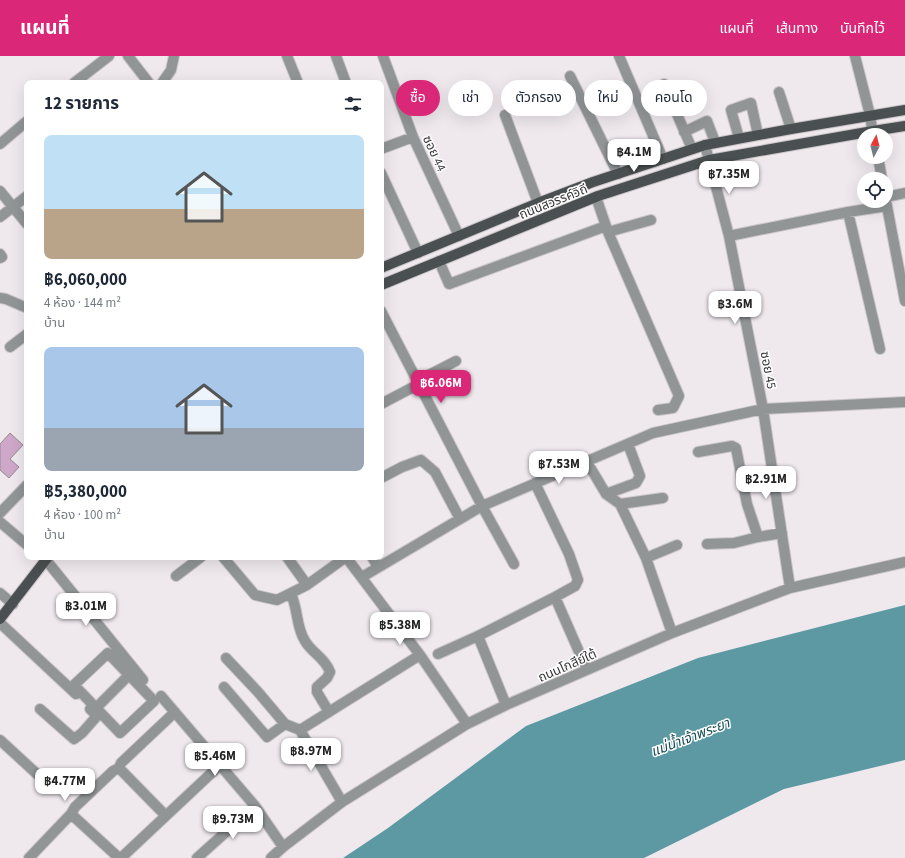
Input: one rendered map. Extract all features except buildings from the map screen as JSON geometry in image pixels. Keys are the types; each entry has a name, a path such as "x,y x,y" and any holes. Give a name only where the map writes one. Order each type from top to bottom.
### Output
{"main road":[{"name":"ถนนสวรรค์วิถี","path":"384,267 538,203 705,145 715,142 905,110"},
{"name":"ถนนสวรรค์วิถี","path":"893,129 905,126"},
{"name":"ถนนสวรรค์วิถี","path":"384,284 596,197 709,160 857,136"},
{"path":"0,619 46,560"}],"street":[{"path":"78,80 109,56"},
{"path":"128,56 147,80"},
{"path":"164,80 171,70 174,56"},
{"path":"288,56 297,80"},
{"path":"336,56 345,80"},
{"name":"ซอย 44","path":"383,56 414,137 460,236"},
{"path":"619,56 663,159"},
{"path":"855,56 872,128"},
{"path":"570,76 618,174"},
{"path":"779,92 791,129"},
{"path":"739,138 731,110 751,103 758,135"},
{"path":"506,116 538,203"},
{"path":"677,116 692,150"},
{"path":"684,132 707,121 715,142"},
{"path":"0,144 24,124"},
{"path":"384,148 414,137"},
{"name":"ซอย 45","path":"705,145 729,236 763,409 790,588"},
{"path":"384,179 418,253"},
{"path":"0,191 24,220"},
{"path":"893,198 905,193"},
{"path":"596,197 607,229 679,396 674,408 658,410"},
{"path":"0,217 24,198"},
{"path":"729,236 862,208"},
{"path":"887,208 905,301"},
{"path":"848,212 880,349"},
{"path":"439,261 449,284 607,229 651,220"},
{"path":"0,254 2,257 0,258"},
{"path":"0,298 24,307"},
{"path":"384,317 482,506 514,564"},
{"path":"10,347 24,336"},
{"path":"384,402 456,361"},
{"path":"362,577 482,506 587,462 653,432 763,409 905,402"},
{"path":"606,494 636,483 640,476 628,444"},
{"path":"698,452 732,446 736,448 748,504 758,537"},
{"path":"384,476 402,467 421,460 435,472 460,519"},
{"path":"587,462 606,494 620,504 646,558 672,633"},
{"path":"438,654 478,636 575,586 578,580 569,554 536,483"},
{"path":"0,513 24,488"},
{"path":"620,504 663,498"},
{"path":"0,522 24,542"},
{"path":"707,544 734,543 782,533"},
{"path":"646,558 677,545"},
{"path":"0,623 120,733 154,701 49,560"},
{"path":"176,576 190,560"},
{"path":"225,560 254,595 277,600 307,585 342,560"},
{"path":"289,560 307,585"},
{"path":"348,560 420,654 467,724"},
{"path":"374,560 378,567"},
{"name":"ถนนโกสีย์ใต้","path":"271,858 283,847 342,802 467,724 506,705 672,633 790,588 905,562"},
{"path":"0,593 13,604"},
{"path":"291,593 300,630 305,642 322,658 328,666 330,672 327,678 317,687 317,692 329,712"},
{"path":"555,597 587,670"},
{"path":"478,636 506,705"},
{"path":"97,712 74,684 108,653 144,680"},
{"path":"300,730 420,654"},
{"path":"226,658 285,724 300,730 342,802"},
{"path":"40,709 74,739 82,733 97,712 132,672"},
{"path":"224,687 267,737 285,724"},
{"path":"161,696 255,806 283,847"},
{"path":"29,858 71,814 75,807 113,771 119,768 121,762 175,712"},
{"path":"0,740 37,774"},
{"path":"71,814 120,858 220,765"},
{"path":"119,768 165,815"},
{"path":"197,858 255,806"}],"water":[{"name":"แม่น้ำเจ้าพระยา","path":"905,605 905,760 784,789 644,858 343,858 388,828 526,726 698,658"}]}
